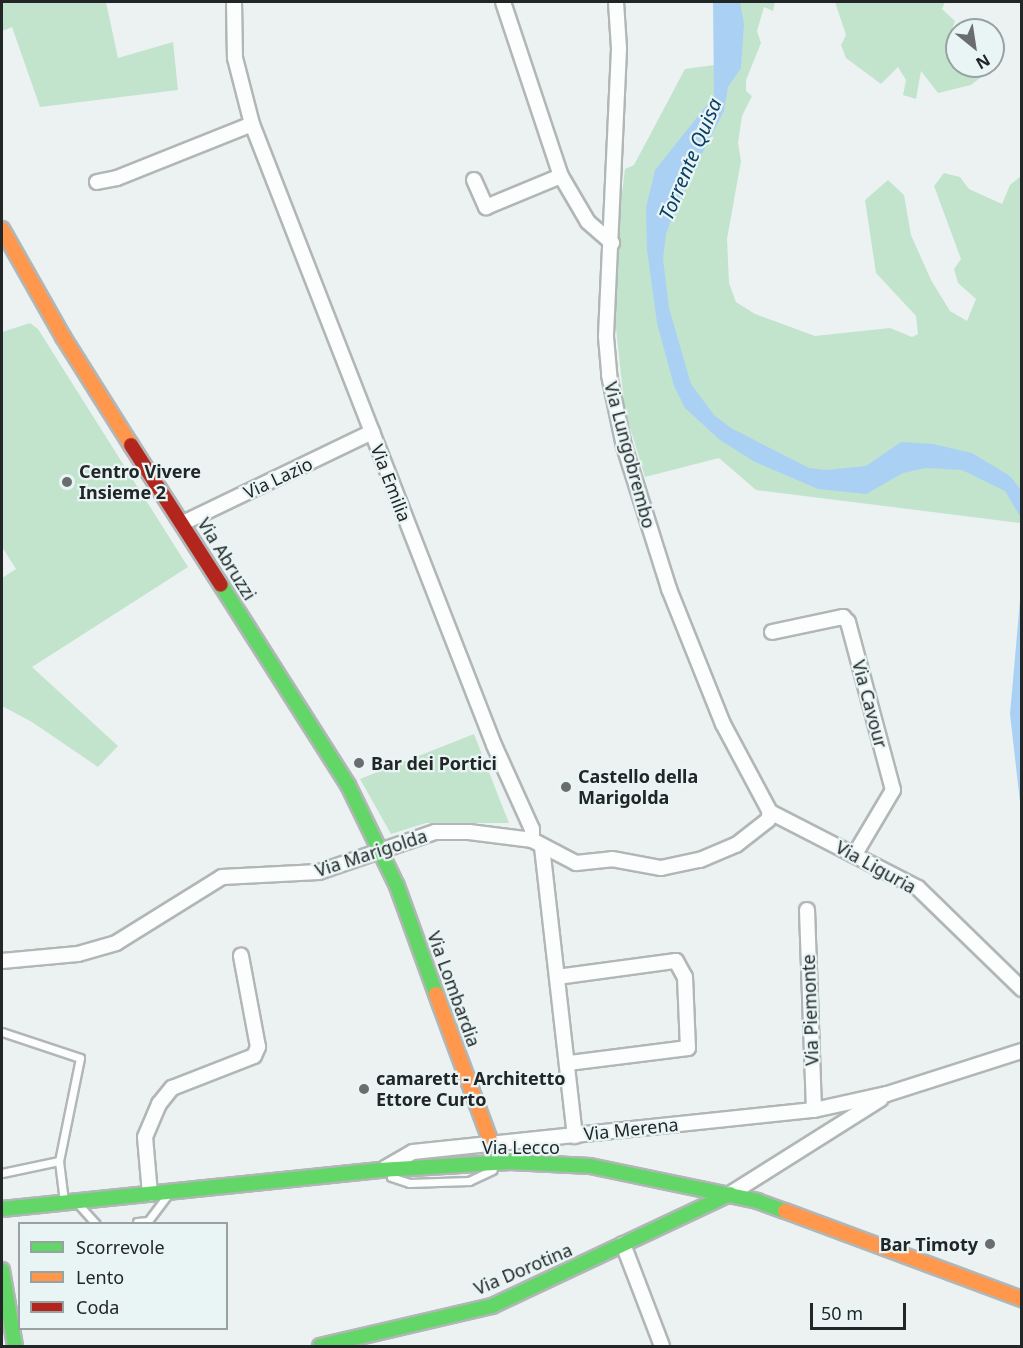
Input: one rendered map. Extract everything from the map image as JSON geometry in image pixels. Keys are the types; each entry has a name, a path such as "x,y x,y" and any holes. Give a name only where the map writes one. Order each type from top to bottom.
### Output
{"main road":[{"name":"Via Abruzzi","path":"2,229 63,337 348,785 380,849"},
{"name":"Via Lombardia","path":"380,849 397,886 491,1143"},
{"name":"Via Lecco","path":"2,1209 380,1170 510,1162 590,1166 730,1194 847,1232 1022,1299"},
{"name":"Via Dorotina","path":"320,1347 492,1306 730,1194"},
{"path":"2,1270 15,1347"}],"street":[{"name":"Via Emilia","path":"234,2 235,58 252,124 494,745 537,843 570,1063 575,1136"},
{"path":"503,2 561,176 588,222 612,243"},
{"name":"Via Lungobrembo","path":"616,2 619,59 606,337 609,375 624,446 686,634 723,724 770,812"},
{"path":"97,182 117,178 252,124"},
{"path":"474,180 486,207 561,176"},
{"name":"Via Lazio","path":"183,523 372,432"},
{"name":"Via Cavour","path":"772,632 843,617 848,622 893,790 855,854"},
{"name":"Via Marigolda","path":"2,961 78,954 116,943 222,877 319,872 380,849 435,832 469,832 537,843 576,862 612,859 642,866 682,865 736,845 768,820 770,812"},
{"name":"Via Liguria","path":"770,812 918,888 1022,989"},
{"name":"Via Piemonte","path":"807,910 814,1110"},
{"path":"150,1194 145,1137 159,1104 172,1089 254,1056 258,1047 241,956"},
{"path":"557,977 676,961 685,977 688,1048 570,1063"},
{"name":"Via Merena","path":"814,1110 887,1094 1022,1051"},
{"name":"Via Merena","path":"730,1194 887,1094"},
{"name":"Via Merena","path":"380,1170 413,1152 831,1109 837,1115 828,1133"},
{"path":"623,1244 663,1347"}],"lane":[{"path":"2,1032 80,1058 60,1161 70,1202 94,1222"},
{"path":"2,1173 60,1161"},
{"path":"365,1172 409,1183 469,1181 510,1162"},
{"path":"137,1222 148,1221 169,1192"}],"green space":[{"path":"2,2 106,2 118,58 173,42 178,90 40,107 12,27 2,31"},
{"path":"727,2 775,2 773,11 764,7 757,31 761,43 746,80 746,91 752,96 742,116 738,143 741,161 727,239 729,283 736,302 755,314 815,336 890,328 912,337 918,334 916,316 876,273 865,200 888,180 904,195 911,235 931,280 950,311 967,321 976,299 958,283 954,269 961,259 934,186 944,173 960,177 969,189 1002,204 1010,185 1021,176 1021,523 756,490 719,458 645,477 625,411 611,283 625,169 634,165 685,69 736,62"},
{"path":"835,2 945,2 942,9 952,18 945,18 945,78 980,78 971,85 938,93 921,71 916,99 903,95 906,80 898,67 881,84 846,58 841,45 846,35"},
{"name":"Centro Vivere Insieme 2","path":"30,323 38,329 188,567 32,667 118,746 98,767 32,722 2,706 2,578 16,569 2,547 2,332"},
{"path":"474,734 509,823 426,823 391,834 360,779"}],"water":[{"name":"Torrente Quisa","path":"713,2 740,2 744,24 741,68 728,87 724,111 680,196 666,234 663,259 669,308 691,384 714,415 731,428 809,468 826,470 866,466 901,442 933,444 972,453 1010,476 1021,490 1021,518 1005,491 962,470 926,468 903,473 866,494 818,489 755,462 720,440 685,408 674,386 657,323 647,250 646,208 655,170 714,96"},
{"path":"1021,589 1022,811 1010,714"}],"traffic: fast":[{"path":"221,585 348,785 397,886 436,994"},
{"path":"2,1209 380,1170 510,1162 590,1166 757,1201 785,1211"},
{"path":"320,1346 492,1306 730,1194"},
{"path":"2,1270 15,1346"}],"traffic: slow":[{"path":"2,229 63,337 131,445"},
{"path":"436,994 491,1143"},
{"path":"785,1211 1022,1299"}],"traffic: jam":[{"path":"131,445 221,585"}],"place":[{"name":"Centro Vivere Insieme 2","path":"67,482"},
{"name":"Bar dei Portici","path":"359,763"},
{"name":"Castello della Marigolda","path":"566,787"},
{"name":"camarett - Architetto Ettore Curto","path":"364,1089"},
{"name":"Bar Timoty","path":"990,1244"}]}
